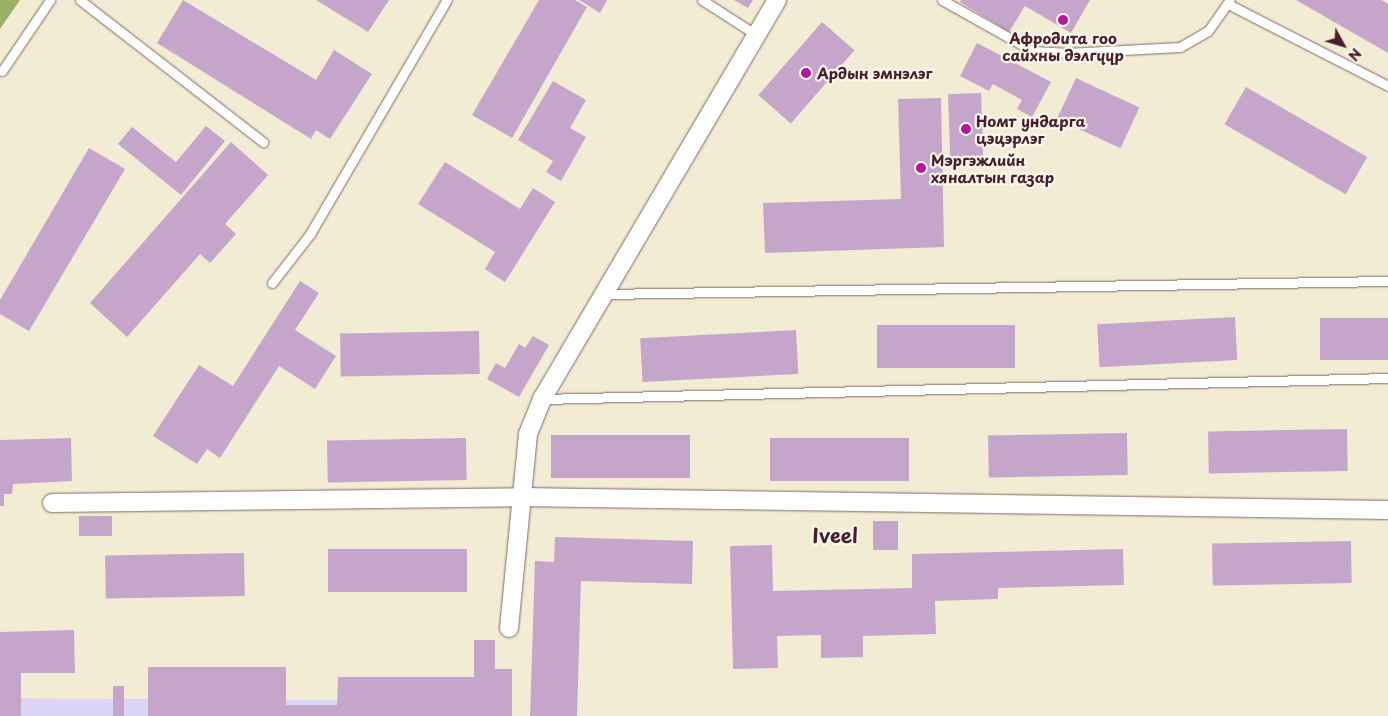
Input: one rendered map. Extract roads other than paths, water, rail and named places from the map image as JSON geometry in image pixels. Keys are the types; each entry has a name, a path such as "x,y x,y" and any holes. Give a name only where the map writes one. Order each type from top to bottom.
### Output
{"street":[{"path":"509,628 524,497 528,434 542,399 601,294 777,0"},
{"path":"52,503 524,497 1388,510"}],"lane":[{"path":"2,71 50,0"},
{"path":"80,0 264,142"},
{"path":"272,282 310,234 447,0"},
{"path":"702,0 755,34"},
{"path":"942,0 1033,51 1066,54 1180,47 1208,32 1229,2 1388,86"},
{"path":"601,294 1388,281"},
{"path":"542,399 1388,378"}],"place":[{"name":"Афродита гоо сайхны дэлгүүр","path":"1063,20"},
{"name":"Ардын эмнэлэг","path":"806,73"},
{"name":"Номт ундарга цэцэрлэг","path":"966,129"},
{"name":"Мэргэжлийн хяналтын газар","path":"921,168"}],"district":[{"name":"Iveel","path":"835,535"}]}
